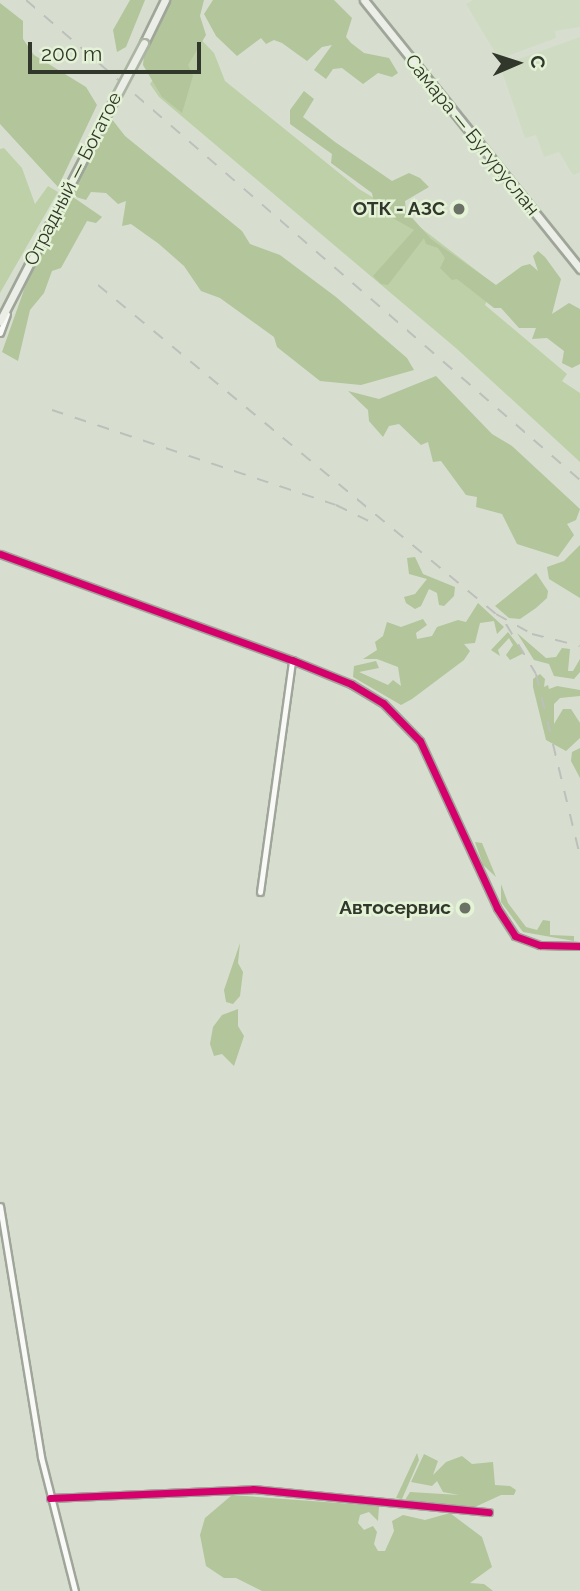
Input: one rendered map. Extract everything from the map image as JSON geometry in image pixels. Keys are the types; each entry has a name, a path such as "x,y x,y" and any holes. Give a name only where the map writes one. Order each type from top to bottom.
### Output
{"main road":[{"name":"Отрадный — Богатое","path":"0,320 165,0"},
{"name":"Самара — Бугуруслан","path":"364,0 580,269"}],"street":[{"path":"0,333 13,294"},
{"path":"0,554 292,660 367,692 412,729 515,936 540,945 580,946"},
{"path":"260,892 292,660"},
{"path":"0,1206 50,1498 75,1591"},
{"path":"50,1498 253,1489 489,1512"}],"shaded area":[{"path":"473,0 580,0 580,27 555,31 556,38 499,59 466,4"},
{"path":"190,28 214,53 225,81 359,189 412,221 494,284 485,305 567,374 562,381 580,393 580,462 457,349 159,97 150,84"},
{"path":"580,37 580,172 573,175 559,152 544,157 536,135 525,138 500,66"},
{"path":"4,148 22,168 35,204 48,186 58,192 0,293 0,149"}],"green space":[{"path":"130,0 145,0 126,47 117,52 113,30"},
{"path":"169,0 204,0 200,16 206,35 188,65 193,76 182,113 162,97 143,65 144,54"},
{"path":"213,0 334,0 352,18 346,37 351,43 364,53 389,58 398,73 392,77 378,73 363,84 342,68 333,69 326,79 314,70 332,45 322,47 307,61 282,43 274,40 266,44 261,38 237,56 216,36 204,14"},
{"path":"0,3 23,21 23,39 34,55 86,87 97,105 58,187 0,124"},
{"path":"304,91 314,99 303,117 335,142 392,181 409,173 420,178 429,187 405,201 406,211 431,239 496,285 522,266 530,264 538,271 533,256 538,251 545,257 561,279 552,314 569,303 580,309 580,364 572,368 562,363 564,351 547,338 532,339 536,328 519,328 501,308 494,308 457,279 452,280 440,268 445,258 438,248 426,244 424,238 388,285 381,284 373,276 414,230 375,208 372,193 331,163 332,154 290,124 290,110"},
{"path":"111,118 125,136 242,231 250,244 280,255 336,297 407,358 414,370 361,385 320,381 277,347 274,337 220,298 201,291 184,266 159,244 131,224 122,226 126,201 118,204 106,193 91,192 86,200 76,197 72,193"},
{"path":"70,195 102,217 96,223 87,221 61,268 52,271 44,293 30,310 18,361 2,352 25,287"},
{"path":"436,376 492,434 512,446 580,509 576,520 567,524 574,535 558,557 517,544 502,514 476,507 477,497 466,495 441,461 433,462 428,442 421,445 399,424 389,426 383,437 369,421 368,410 348,391 379,399"},
{"path":"580,545 580,598 549,579 547,567 564,561"},
{"path":"415,557 423,574 455,587 454,596 444,606 439,605 437,593 429,589 421,606 415,609 406,603 404,597 415,594 427,579 409,574 407,558"},
{"path":"536,573 548,591 547,598 536,608 520,619 509,618 495,606"},
{"path":"478,603 504,627 497,634 494,621 480,623 475,643 464,644 470,651 464,660 412,699 401,705 353,677 354,666 376,661 379,668 359,672 388,685 393,680 401,686 398,667 377,659 363,659 377,650 375,642 383,636 387,622 401,627 423,619 427,625 416,633 417,639 432,636 437,627 458,620 466,622"},
{"path":"508,632 524,653 510,660 506,655 513,645 509,638 498,650 500,656 491,650"},
{"path":"517,633 546,658 556,657 562,648 570,649 568,671 573,671 580,659 580,672 574,679 554,676 549,664 534,660"},
{"path":"540,674 545,679 544,687 548,685 549,689 557,686 580,690 580,696 560,698 554,704 554,724 563,709 571,709 580,723 580,738 566,751 546,740 533,687 533,679"},
{"path":"580,748 580,778 571,761 572,752"},
{"path":"475,842 482,843 496,877 483,865"},
{"path":"501,884 508,903 526,927 537,930 543,920 550,921 550,935 574,936 574,941 523,932 501,902"},
{"path":"240,943 238,963 243,972 240,996 233,1004 226,1002 224,990"},
{"path":"238,1009 238,1026 244,1036 234,1066 222,1054 214,1056 210,1044 213,1027 222,1015"},
{"path":"417,1453 419,1460 402,1499 396,1498"},
{"path":"424,1454 438,1461 433,1475 446,1462 462,1456 472,1464 493,1462 495,1485 510,1486 516,1490 514,1495 501,1495 475,1507 405,1500 410,1492 459,1495 443,1492 437,1481 432,1486 411,1482"},
{"path":"232,1495 379,1506 378,1521 369,1512 360,1515 358,1523 364,1530 373,1526 377,1532 374,1544 378,1551 385,1551 394,1531 392,1521 403,1515 425,1520 450,1513 482,1537 492,1567 470,1583 484,1584 493,1591 262,1591 236,1578 224,1578 206,1566 200,1535 205,1518"}],"railway":[{"path":"26,0 580,480"},
{"path":"98,285 496,614 532,634 580,646"},
{"path":"52,410 336,505 375,524"},
{"path":"506,624 536,674 580,856"}],"cycle path":[{"path":"0,554 292,660 351,684 383,703 420,741 497,908 515,936 540,945 580,946"},
{"path":"50,1498 253,1489 489,1512"}],"place":[{"name":"ОТК - АЗС","path":"459,209"},
{"name":"Автосервис","path":"465,908"}]}
